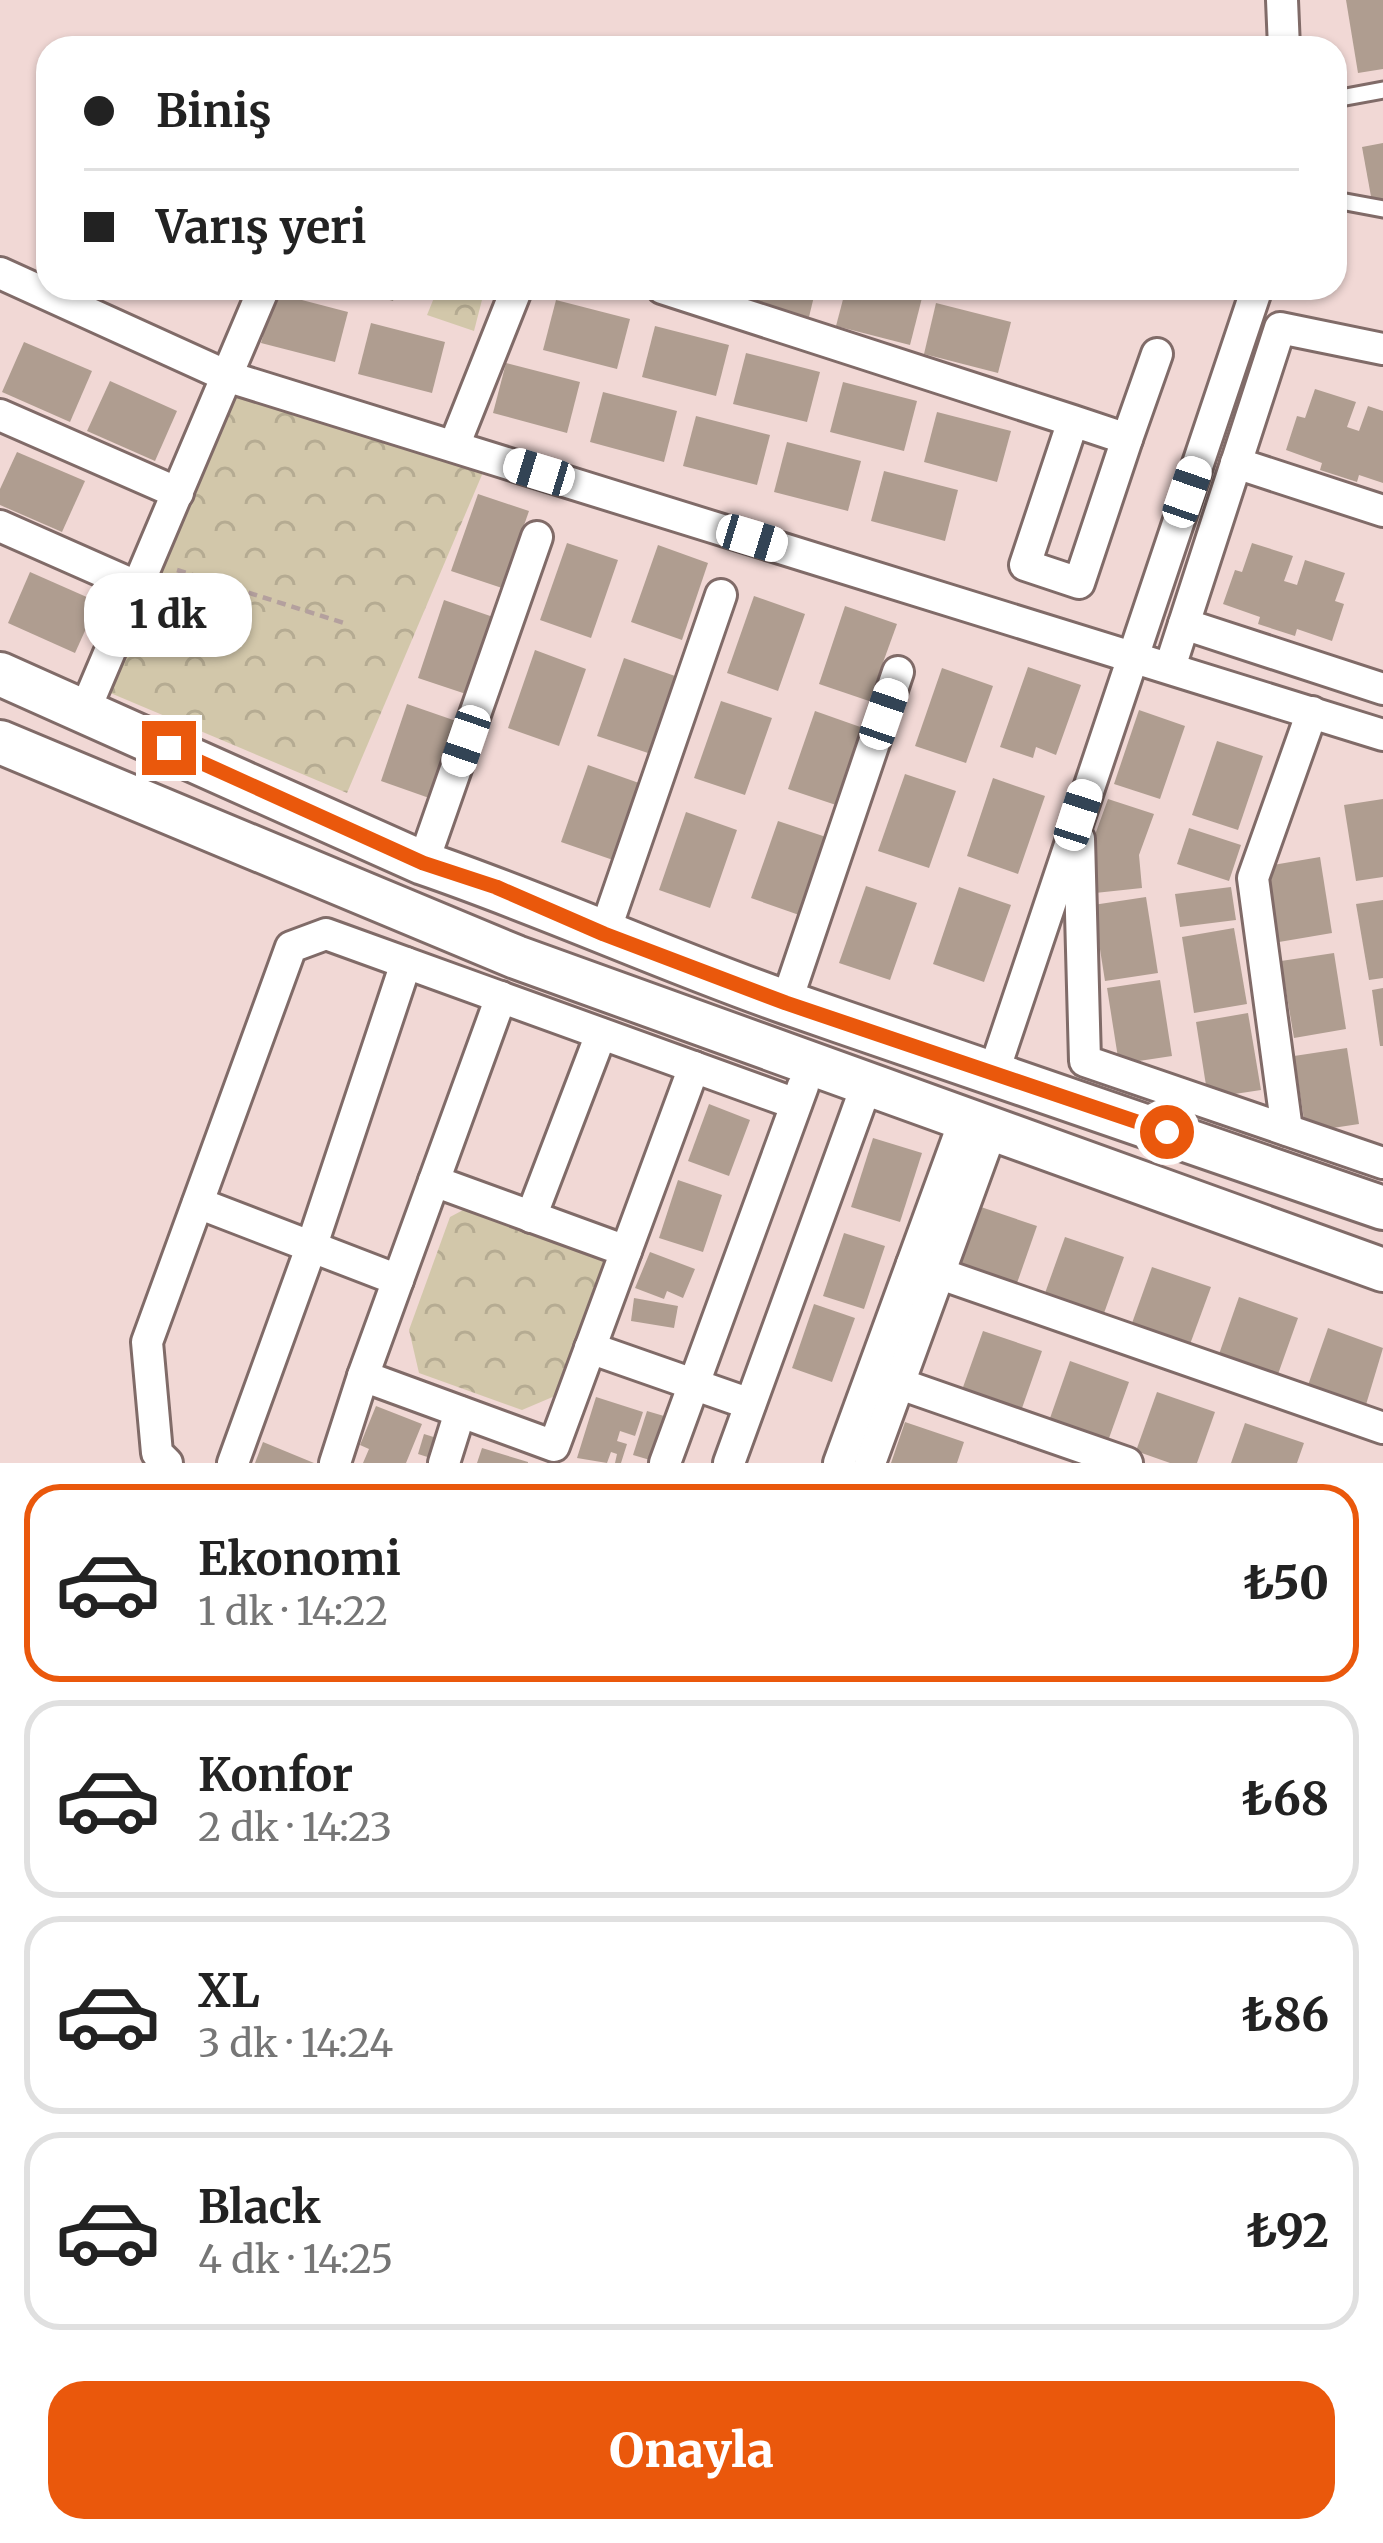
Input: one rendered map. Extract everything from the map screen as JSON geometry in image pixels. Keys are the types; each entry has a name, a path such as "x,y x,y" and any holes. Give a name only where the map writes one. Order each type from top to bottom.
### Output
{"main road":[{"path":"0,674 423,863 496,887 604,934 786,1003 1383,1208"},
{"path":"0,742 515,957 1383,1270"}],"street":[{"path":"1282,0 1284,36"},
{"path":"0,273 36,289"},
{"path":"59,300 229,377 1383,734"},
{"path":"85,710 260,300"},
{"path":"454,446 512,300"},
{"path":"699,300 1127,439"},
{"path":"994,1071 1253,300"},
{"path":"1171,667 1280,328 1383,349"},
{"path":"1024,565 1078,584 1156,354"},
{"path":"0,415 178,494"},
{"path":"1006,616 1073,421"},
{"path":"1236,463 1383,511"},
{"path":"0,526 143,574"},
{"path":"423,863 537,537"},
{"path":"604,934 721,595"},
{"path":"1184,624 1383,689"},
{"path":"786,1003 898,673"},
{"path":"1287,1130 1253,878 1312,712"},
{"path":"1078,815 1085,1061 1383,1163"},
{"path":"167,1463 158,1453 147,1342 290,947 326,934 796,1104"},
{"path":"233,1463 406,963"},
{"path":"335,1463 501,998"},
{"path":"531,1217 601,1034"},
{"path":"665,1463 811,1064"},
{"path":"363,1376 460,1412 552,1454 694,1067"},
{"path":"729,1463 867,1084"},
{"path":"839,1463 886,1379 978,1124"},
{"path":"434,1181 626,1251"},
{"path":"198,1203 398,1280"},
{"path":"926,1269 1383,1428"},
{"path":"590,1348 750,1404"},
{"path":"871,1463 886,1379"},
{"path":"886,1379 1127,1463"},
{"path":"444,1463 460,1412"}],"lane":[{"path":"1347,96 1383,90"},
{"path":"1347,202 1383,209"}],"path":[{"path":"143,574 347,624"}],"green space":[{"path":"433,300 482,300 474,331 427,315"},
{"path":"233,389 484,470 347,793 108,692"},
{"path":"465,1209 602,1259 606,1272 562,1393 522,1410 419,1373 409,1330 450,1217"}],"building":[{"path":"1346,0 1383,0 1383,69 1358,73"},
{"path":"1383,143 1383,200 1372,202 1362,147"},
{"path":"273,300 302,300 348,312 335,362 261,343"},
{"path":"556,300 630,319 617,369 543,350"},
{"path":"743,300 813,300 809,317"},
{"path":"843,300 921,300 910,345 836,326"},
{"path":"936,303 1011,322 998,373 924,354"},
{"path":"371,323 445,342 432,393 358,374"},
{"path":"655,326 729,345 716,396 642,377"},
{"path":"24,342 92,371 70,422 2,392"},
{"path":"746,353 820,372 807,422 733,404"},
{"path":"506,363 580,382 567,433 493,413"},
{"path":"110,381 177,411 155,461 87,431"},
{"path":"843,382 917,401 904,451 830,432"},
{"path":"1315,389 1356,402 1347,427 1359,431 1368,406 1383,411 1383,483 1359,475 1357,482 1320,470 1322,463 1286,450 1297,416 1305,418"},
{"path":"603,392 677,411 664,462 590,442"},
{"path":"937,412 1011,431 997,482 924,462"},
{"path":"696,416 770,435 757,485 683,466"},
{"path":"787,442 861,461 848,511 774,492"},
{"path":"17,452 85,481 62,532 0,505 0,489"},
{"path":"884,471 958,490 945,541 871,521"},
{"path":"478,494 529,511 502,588 451,571"},
{"path":"567,543 618,560 591,638 540,620"},
{"path":"1252,543 1293,556 1284,581 1297,585 1305,560 1345,573 1335,601 1344,604 1332,641 1297,629 1295,636 1258,624 1260,617 1223,604 1235,570 1242,572"},
{"path":"658,545 708,563 682,640 631,622"},
{"path":"30,572 98,602 75,653 8,623"},
{"path":"754,596 805,614 778,691 727,673"},
{"path":"444,600 496,618 469,695 418,678"},
{"path":"845,606 897,624 869,701 819,684"},
{"path":"535,650 586,669 559,746 508,728"},
{"path":"624,658 675,676 648,753 597,736"},
{"path":"1028,667 1081,685 1056,755 1036,747 1033,758 1000,747"},
{"path":"942,668 993,686 966,763 915,746"},
{"path":"721,701 772,718 745,795 694,778"},
{"path":"407,704 459,722 432,799 381,781"},
{"path":"1139,710 1185,726 1160,799 1114,784"},
{"path":"815,711 866,729 839,806 788,789"},
{"path":"1217,741 1263,756 1238,830 1192,815"},
{"path":"588,765 639,783 613,860 561,842"},
{"path":"905,774 956,791 929,868 878,851"},
{"path":"993,778 1045,796 1018,874 967,856"},
{"path":"1108,799 1154,814 1139,855 1142,888 1095,893 1092,843"},
{"path":"1383,799 1383,877 1356,881 1344,805"},
{"path":"686,812 737,830 710,908 659,890"},
{"path":"778,821 829,838 802,916 751,898"},
{"path":"1189,828 1241,845 1229,881 1177,864"},
{"path":"1320,857 1332,933 1279,942 1267,866"},
{"path":"866,886 917,903 890,980 839,963"},
{"path":"959,887 1011,905 984,982 933,964"},
{"path":"1231,887 1236,920 1180,927 1175,894"},
{"path":"1146,897 1158,973 1105,981 1093,905"},
{"path":"1383,900 1383,978 1369,980 1356,904"},
{"path":"1234,928 1247,1004 1194,1013 1182,937"},
{"path":"1334,953 1346,1029 1294,1038 1281,961"},
{"path":"1160,980 1172,1056 1119,1064 1107,988"},
{"path":"1383,988 1383,1046 1380,1046 1372,990"},
{"path":"1248,1013 1261,1090 1208,1098 1196,1022"},
{"path":"1347,1048 1359,1124 1306,1132 1294,1056"},
{"path":"709,1104 750,1120 729,1176 688,1161"},
{"path":"873,1138 922,1153 900,1222 851,1207"},
{"path":"678,1180 722,1195 703,1252 659,1238"},
{"path":"978,1206 1037,1226 1016,1286 957,1265"},
{"path":"844,1233 885,1246 864,1309 823,1296"},
{"path":"1065,1237 1124,1257 1103,1316 1044,1296"},
{"path":"650,1252 695,1269 683,1298 667,1291 664,1299 635,1288"},
{"path":"1152,1267 1211,1287 1189,1347 1131,1326"},
{"path":"1239,1297 1298,1318 1277,1377 1218,1357"},
{"path":"634,1298 678,1306 674,1328 631,1321"},
{"path":"814,1304 855,1318 832,1382 792,1368"},
{"path":"1328,1328 1383,1348 1365,1408 1307,1388"},
{"path":"983,1331 1042,1351 1021,1411 962,1390"},
{"path":"1070,1361 1129,1382 1108,1441 1049,1421"},
{"path":"1157,1392 1215,1412 1197,1463 1170,1463 1136,1451"},
{"path":"596,1397 643,1412 635,1436 620,1431 617,1441 627,1444 621,1463 615,1463 617,1454 611,1452 607,1463 577,1458"},
{"path":"376,1406 422,1424 406,1463 363,1463 369,1449 360,1445"},
{"path":"647,1411 664,1416 650,1460 633,1455"},
{"path":"905,1422 964,1442 957,1463 891,1463"},
{"path":"1245,1423 1304,1443 1297,1463 1231,1463"},
{"path":"424,1434 443,1440 437,1460 418,1454"},
{"path":"263,1442 314,1463 255,1463"},
{"path":"482,1448 528,1462 528,1463 477,1463"}],"route":[{"path":"169,748 423,863 496,887 604,934 786,1003 1167,1132"}]}
